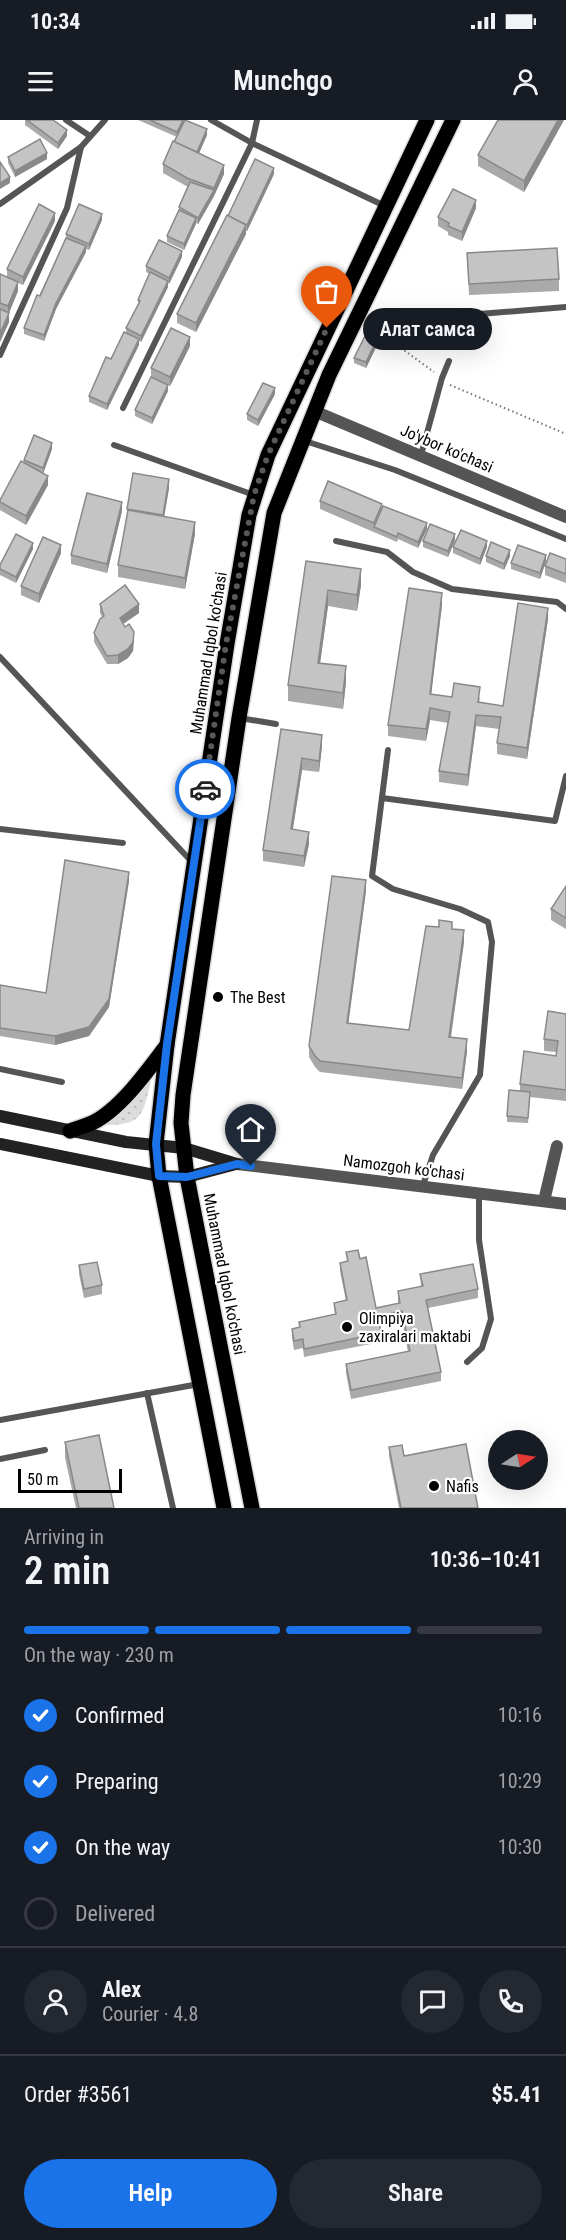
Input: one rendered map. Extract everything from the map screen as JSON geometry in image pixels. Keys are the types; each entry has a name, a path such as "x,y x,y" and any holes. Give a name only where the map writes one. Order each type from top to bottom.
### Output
{"main road":[{"name":"Muhammad Iqbol ko'chasi","path":"224,1508 159,1176 156,1144 167,1044 226,644 254,495 268,455 427,120"},
{"name":"Muhammad Iqbol ko'chasi","path":"252,1508 187,1177 181,1123 183,1095 239,718 274,513 329,375 453,120"},
{"path":"70,1131 93,1122 108,1112 134,1087 167,1044"},
{"name":"Namozgoh ko'chasi","path":"0,1116 126,1142 184,1148 237,1164"},
{"name":"Namozgoh ko'chasi","path":"0,1144 159,1176 187,1177 237,1164"}],"street":[{"name":"Jo'ybor ko'chasi","path":"314,411 566,517"},
{"path":"544,1201 556,1146"},
{"name":"Namozgoh ko'chasi","path":"237,1164 566,1204"}],"lane":[{"path":"66,120 90,136"},
{"path":"0,204 81,147 105,120"},
{"path":"210,120 252,143 386,207"},
{"path":"123,408 252,143 257,120"},
{"path":"0,355 67,208 81,147"},
{"path":"454,316 566,307"},
{"path":"421,455 442,378 449,361"},
{"path":"302,440 395,470 566,539"},
{"path":"114,445 254,495"},
{"path":"336,541 387,552 413,572 452,589 557,602 566,609"},
{"path":"0,657 194,865"},
{"path":"239,718 276,724"},
{"path":"388,750 372,876 393,889 460,909 488,922 492,942 480,1075 433,1155 423,1185"},
{"path":"382,798 555,821 566,776"},
{"path":"0,829 123,843"},
{"path":"0,1069 62,1082"},
{"path":"467,1362 482,1348 491,1319 479,1240 480,1193"},
{"path":"0,1420 200,1384"},
{"path":"147,1393 173,1508"},
{"path":"0,1459 45,1450"}],"path":[{"path":"368,323 450,385 566,434"}],"shaded area":[{"path":"152,1076 144,1108 135,1120 117,1125 103,1125"}],"building":[{"path":"27,120 53,120 67,130 58,143"},
{"path":"150,120 183,120 177,132"},
{"path":"185,120 207,129 197,152 174,142"},
{"path":"498,120 558,120 524,181 478,155"},
{"path":"40,139 47,153 15,171 8,157"},
{"path":"173,141 224,165 214,188 187,178 163,164"},
{"path":"255,159 274,168 247,225 228,216"},
{"path":"0,162 10,177 0,183"},
{"path":"190,182 214,190 198,218 179,207"},
{"path":"453,189 476,200 462,232 448,226 449,223 438,217"},
{"path":"39,204 55,213 23,277 7,269"},
{"path":"79,204 102,214 89,244 66,234"},
{"path":"179,210 196,218 184,244 167,236"},
{"path":"227,215 246,225 196,323 177,314"},
{"path":"66,238 86,246 56,303 44,335 24,328 37,295 40,296"},
{"path":"159,240 182,251 169,278 146,266"},
{"path":"557,248 559,279 469,284 467,253"},
{"path":"150,272 168,281 141,336 126,328 140,301 138,300"},
{"path":"0,274 18,282 8,306 0,303"},
{"path":"0,309 9,313 0,334"},
{"path":"370,326 381,331 366,362 354,358"},
{"path":"171,328 190,337 170,377 151,368"},
{"path":"124,332 139,339 107,404 89,396 106,357 111,359"},
{"path":"151,377 168,385 152,418 135,410"},
{"path":"263,383 275,388 258,420 247,414"},
{"path":"34,435 52,443 43,468 24,460"},
{"path":"21,461 48,476 26,516 0,502"},
{"path":"133,473 169,479 163,515 127,509"},
{"path":"328,481 382,504 374,523 320,501"},
{"path":"87,493 122,502 107,564 71,555"},
{"path":"383,506 427,523 418,542 398,533 397,537 374,527"},
{"path":"128,510 195,522 185,578 118,565"},
{"path":"430,524 455,534 448,551 423,541"},
{"path":"461,530 487,541 480,559 453,547"},
{"path":"16,534 33,543 16,577 0,569 0,565"},
{"path":"43,537 61,545 39,594 21,586"},
{"path":"491,542 510,550 504,564 486,556"},
{"path":"518,545 546,555 540,573 511,563"},
{"path":"550,553 566,559 566,574 545,566"},
{"path":"306,561 361,569 357,595 328,590 318,663 346,666 343,693 288,685"},
{"path":"125,585 139,604 120,618 125,627 129,624 134,632 133,642 128,649 118,655 107,656 94,633 100,619 104,616 100,604"},
{"path":"409,588 442,593 430,694 452,697 454,683 480,687 478,702 503,706 518,603 548,608 527,748 497,743 501,717 476,715 468,775 439,771 450,712 430,708 426,729 388,725"},
{"path":"281,729 322,735 319,761 302,758 291,829 309,832 304,856 263,850"},
{"path":"65,860 129,872 109,999 89,1027 55,1036 0,1028 0,985 46,993"},
{"path":"332,876 366,880 347,1023 409,1030 426,926 439,927 439,920 452,922 452,929 464,930 449,1037 467,1039 462,1078 320,1061 315,1056 309,1046"},
{"path":"566,886 566,918 551,909"},
{"path":"548,1011 566,1014 566,1090 520,1084 524,1051 556,1056 558,1041 544,1039"},
{"path":"509,1090 530,1092 528,1118 507,1116"},
{"name":"Olimpiya zaxiralari maktabi","path":"358,1250 360,1259 366,1257 376,1308 400,1303 398,1291 423,1286 420,1274 473,1264 478,1289 426,1300 441,1372 351,1390 346,1364 410,1351 402,1311 378,1316 381,1333 304,1349 303,1339 294,1341 292,1329 300,1327 299,1322 336,1314 334,1303 347,1300 340,1263 348,1261 346,1252"},
{"path":"97,1262 102,1285 84,1289 79,1265"},
{"path":"99,1435 114,1508 79,1508 65,1442"},
{"name":"Nafis","path":"466,1444 478,1508 401,1508 389,1447 402,1445 404,1456"}],"way so far":[{"path":"205,789 226,644 254,495 268,455 327,328"}],"place":[{"name":"Алат самса","path":"327,328"},
{"name":"The Best","path":"218,997"},
{"name":"Olimpiya zaxiralari maktabi","path":"347,1327"},
{"name":"Nafis","path":"434,1486"}],"route":[{"path":"205,789 167,1044 156,1144 159,1176 187,1177 237,1164 251,1166"}]}
